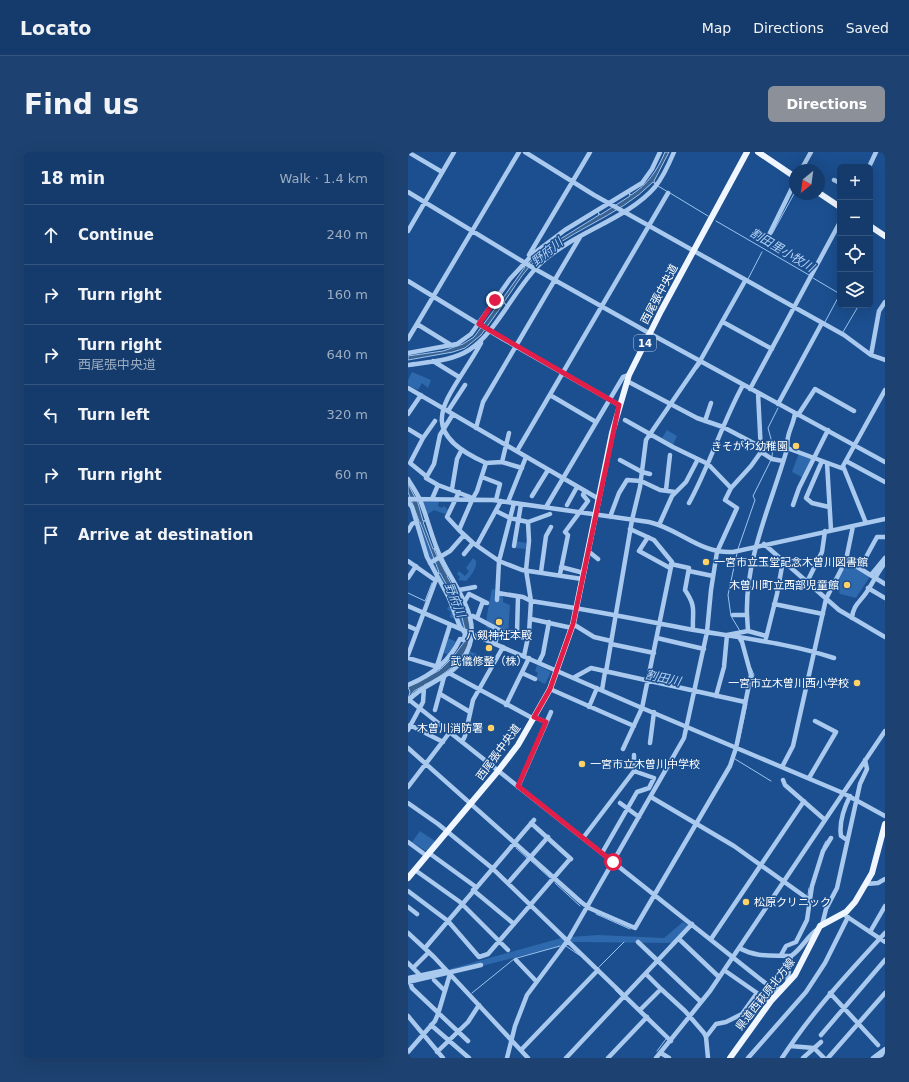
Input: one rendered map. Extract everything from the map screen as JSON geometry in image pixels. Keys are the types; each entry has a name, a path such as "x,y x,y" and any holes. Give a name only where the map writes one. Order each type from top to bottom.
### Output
{"main road":[{"name":"西尾張中央道","path":"408,878 518,746 550,689 573,626 598,500 619,405 628,378 650,333 747,152"},
{"path":"758,152 789,172"},
{"path":"825,197 837,205"},
{"path":"873,228 885,236"},
{"path":"820,927 845,915 855,902 872,872 885,824"},
{"name":"県道西萩原北方線","path":"730,1058 768,1006 787,986 802,965 820,927"}],"street":[{"path":"408,152 442,172"},
{"path":"408,231 454,152"},
{"path":"408,339 519,152"},
{"path":"525,152 609,204 844,335 870,355 885,360"},
{"path":"526,260 590,152"},
{"path":"408,353 451,345 464,340 479,324 510,279 526,260 540,247 642,183 652,169 660,152"},
{"path":"472,500 470,497 452,489 432,483 426,476 409,464 423,438 435,421 439,406 513,296 535,269 547,258 581,236 644,199 657,185 665,173 674,152"},
{"path":"805,164 812,152"},
{"path":"870,164 876,152"},
{"path":"408,192 472,231 526,260 535,269 750,389 885,462"},
{"path":"517,451 668,193"},
{"path":"766,241 789,194"},
{"path":"750,389 837,228"},
{"path":"476,428 482,402 581,236"},
{"path":"408,281 490,331 517,345 619,405"},
{"path":"589,707 600,689 605,673 630,529 641,481 646,440 700,361 745,281"},
{"path":"870,355 879,311 885,302"},
{"path":"723,322 772,349"},
{"path":"778,404 822,323"},
{"path":"417,324 451,345"},
{"path":"408,365 432,361 465,352 483,340"},
{"path":"465,352 471,359"},
{"path":"432,361 459,377"},
{"path":"546,507 623,377 628,378 670,404 705,421 722,427 772,458 783,461"},
{"path":"448,411 465,385"},
{"path":"689,503 708,464 722,427 743,385"},
{"path":"408,388 598,500"},
{"path":"748,631 748,583 770,496 787,448 787,438 797,414 815,389 854,411"},
{"path":"866,523 843,466 885,390"},
{"path":"507,1058 527,995 568,940 681,745 687,727 704,649 717,552 737,508 725,500 731,488 751,466 761,450 758,393"},
{"path":"408,414 421,395"},
{"path":"550,395 596,422"},
{"path":"705,421 711,403"},
{"path":"426,476 434,464 440,435 453,414"},
{"path":"626,420 708,464 731,488"},
{"path":"435,421 440,435 461,451 486,464 502,462 522,468"},
{"path":"408,430 423,438"},
{"path":"793,505 813,458 828,430"},
{"path":"502,462 509,433"},
{"path":"787,448 844,469"},
{"path":"452,489 457,459 461,451"},
{"path":"666,490 670,455"},
{"path":"508,502 526,457"},
{"path":"660,525 672,496 686,482 698,459"},
{"path":"620,460 642,472 650,474"},
{"path":"846,461 885,482"},
{"path":"824,462 830,507 831,530"},
{"path":"824,462 806,498 812,503 830,507"},
{"path":"459,530 475,496 486,464"},
{"path":"532,496 548,470"},
{"path":"464,554 475,544 496,511 500,484 482,477"},
{"path":"408,479 420,499 441,558 465,601 470,617 472,634 468,652 462,660 444,678 416,692 408,700 774,990"},
{"path":"610,517 619,493 627,480 641,481 652,488 675,492"},
{"path":"432,499 438,485"},
{"path":"567,505 577,487"},
{"path":"560,574 568,535 565,532 588,501 583,495 585,491"},
{"path":"459,492 447,517 464,535 499,561 526,570 583,576"},
{"path":"408,685 451,655 460,639 464,640 464,631 454,608 436,578 412,507 408,500 432,499 498,501 632,520 660,525 700,546 717,552 733,552 764,544 885,519"},
{"path":"497,600 499,561 514,503"},
{"path":"514,546 521,504"},
{"path":"496,511 510,518 528,522 550,514"},
{"path":"408,530 412,524 416,522"},
{"path":"506,704 522,673 526,657 531,619 531,601 526,570 529,541 528,522"},
{"path":"782,767 793,746 826,599 846,560 853,526"},
{"path":"541,572 546,536 551,527"},
{"path":"623,748 642,708 672,562 654,540 630,529"},
{"path":"807,582 822,552 825,531"},
{"path":"431,563 450,551 464,535"},
{"path":"648,537 639,551 671,566 689,568 689,571 713,576"},
{"path":"860,568 877,537 885,538"},
{"path":"764,544 839,610 885,637"},
{"path":"588,551 598,559"},
{"path":"852,618 854,606 868,588 873,576 885,558"},
{"path":"846,560 885,584"},
{"path":"408,561 436,578"},
{"path":"766,642 766,636 783,562"},
{"path":"873,576 885,563"},
{"path":"408,578 416,566"},
{"path":"561,567 583,576"},
{"path":"689,571 685,590 692,599 694,608 693,630"},
{"path":"436,578 408,656 437,666"},
{"path":"459,590 475,587"},
{"path":"868,588 885,598"},
{"path":"498,593 531,601 577,607 660,622 693,630 814,651 834,658"},
{"path":"465,601 469,594 485,602 477,618"},
{"path":"517,633 518,597"},
{"path":"774,604 823,614"},
{"path":"408,606 642,708 850,796 885,816"},
{"path":"733,615 747,615"},
{"path":"470,617 477,618 499,630 529,633"},
{"path":"531,619 573,626 594,637 654,653"},
{"path":"539,662 543,654 549,622"},
{"path":"437,666 450,625"},
{"path":"408,626 417,630"},
{"path":"495,644 499,630"},
{"path":"727,635 748,631 766,636"},
{"path":"716,696 724,667 727,635"},
{"path":"408,748 587,907 635,928 728,771 736,748 751,675 742,642 739,637"},
{"path":"657,638 704,649"},
{"path":"462,742 473,700 503,647"},
{"path":"573,678 591,668 605,673 745,703"},
{"path":"449,673 506,704 534,718 546,722"},
{"path":"522,673 534,679"},
{"path":"436,710 444,678"},
{"path":"424,688 424,702 409,727 442,742"},
{"path":"550,689 634,726"},
{"path":"440,694 470,712"},
{"path":"518,786 551,712"},
{"path":"650,743 654,712"},
{"path":"809,778 836,732 815,721"},
{"path":"656,1058 691,1017 724,970 885,730"},
{"path":"408,787 450,732"},
{"path":"583,838 634,771 634,755"},
{"path":"739,948 756,956 792,956 800,950 812,933 820,927 826,909 837,888 856,799 867,769 865,760"},
{"path":"602,853 637,792 649,788 654,778 634,771"},
{"path":"783,780 785,785 825,820"},
{"path":"848,840 841,836 840,829 845,806 850,796"},
{"path":"651,797 761,864 811,901"},
{"path":"711,939 804,801"},
{"path":"408,803 448,831 492,868 671,1040"},
{"path":"620,803 639,817"},
{"path":"408,891 448,921 479,958 488,954 501,942 572,860 533,821 492,868 475,889 462,904 448,921 425,948"},
{"path":"508,883 548,837"},
{"path":"781,955 786,946 796,942 808,920 812,886 823,851 831,838"},
{"path":"408,842 428,854 475,889 514,924"},
{"path":"415,870 462,904 508,950"},
{"path":"866,884 878,883 885,879"},
{"path":"501,942 514,924 532,905"},
{"path":"870,932 885,906"},
{"path":"408,908 417,914"},
{"path":"748,1058 806,992 825,963 845,915 885,942"},
{"path":"566,1058 692,924"},
{"path":"408,933 429,952 528,1058"},
{"path":"782,1058 830,993 885,933"},
{"path":"679,939 719,977"},
{"path":"638,942 699,1000"},
{"path":"413,968 429,952"},
{"path":"774,990 787,986 792,956"},
{"path":"516,960 536,981"},
{"path":"821,1035 885,960"},
{"path":"408,963 420,975"},
{"path":"409,981 481,965"},
{"path":"521,1050 598,970"},
{"path":"706,1037 716,1024 726,1022 742,1014 757,993 724,970"},
{"path":"409,981 420,975 448,972"},
{"path":"408,1052 431,1025 438,1014 445,991 448,972"},
{"path":"646,974 691,1017 706,1037 708,1058"},
{"path":"434,980 445,991"},
{"path":"409,981 412,988 468,1041"},
{"path":"640,1010 661,989"},
{"path":"768,1006 774,990"},
{"path":"830,993 878,1045"},
{"path":"828,1058 885,993"},
{"path":"435,1058 438,1052 458,1032 479,1005"},
{"path":"408,1016 443,1058"},
{"path":"608,1058 647,1017"},
{"path":"431,1025 469,1058"},
{"path":"803,1058 821,1042"},
{"path":"790,1046 814,1048 824,1058"},
{"path":"873,1058 885,1049"},
{"path":"879,1058 885,1052"},
{"path":"661,1053 669,1058"}],"shaded area":[{"path":"412,372 431,380 428,388 422,383 418,390 408,385 408,380"},
{"path":"667,430 677,436 673,445 662,438"},
{"path":"799,453 813,458 804,478 792,472"},
{"path":"409,501 412,501 419,521 417,523 419,522 434,560 430,560"},
{"path":"422,501 439,501 438,506 442,508 444,506 448,510 445,514 434,510 427,515"},
{"path":"515,541 526,543 526,549 514,548"},
{"path":"473,558 476,561 476,564 472,574 466,581 458,580 460,577 457,574 459,571 465,576 469,571 466,568"},
{"path":"846,560 871,575 856,598 840,594 834,583"},
{"path":"434,563 463,618 465,630 455,619 450,617 451,612 447,609 448,607 453,607 433,564"},
{"path":"492,589 501,591 503,595 503,602 510,605 508,635 495,634 486,627"},
{"path":"447,638 457,642 449,655 441,652"},
{"path":"469,651 477,654 476,659 489,666 492,664 490,668 467,656"},
{"path":"537,665 551,672 545,684 535,679 538,673 535,671"},
{"path":"420,831 438,843 429,853 412,842"},
{"path":"683,922 688,925 674,943 572,942 570,940 571,937 598,935 664,938"},
{"path":"565,937 564,945 450,974 446,970"}],"water":[{"path":"665,152 669,152 654,181 658,187 653,182 639,195 624,205 543,254 522,275 504,302 506,305 504,303 481,335 465,348 453,352 408,360 408,356 443,351 463,344 474,337 497,306 495,303 498,305 525,267 522,265 525,266 554,243 599,215 598,212 600,215 630,196 629,193 631,195 637,191 659,165"},
{"name":"野府川","path":"408,484 418,503 423,521 427,520 423,522 433,549 436,548 434,550 447,575 449,575 447,576 466,611 471,634 469,644 458,661 442,675 424,685 424,687 423,686 414,691 408,699 410,692 408,687 440,670 439,668 441,669 453,657 467,638 460,609 440,573 437,574 439,572 420,522 417,523 419,521 408,492"}],"waterway":[{"name":"割田里小牧川","path":"658,186 668,192"},
{"name":"割田里小牧川","path":"670,193 708,216"},
{"path":"772,234 791,200"},
{"name":"割田里小牧川","path":"716,221 809,275"},
{"path":"748,279 762,252"},
{"name":"割田里小牧川","path":"813,278 837,292"},
{"name":"割田里小牧川","path":"825,322 837,300"},
{"path":"843,332 857,308"},
{"path":"697,369 701,364"},
{"name":"割田里小牧川","path":"772,457 773,446 768,428 778,408"},
{"name":"割田里小牧川","path":"738,549 755,500 753,496 771,460"},
{"name":"割田里小牧川","path":"737,553 728,595 731,616 740,631"},
{"path":"408,593 425,601 432,583"},
{"name":"割田里小牧川","path":"751,668 754,675 752,680"},
{"name":"割田里小牧川","path":"739,742 747,704"},
{"path":"735,759 771,781"},
{"path":"823,847 826,841"},
{"path":"516,848 527,858"},
{"path":"530,860 550,878"},
{"path":"555,883 580,906"},
{"path":"808,895 809,888"},
{"path":"596,914 630,929"},
{"path":"598,968 624,942"},
{"path":"517,958 560,946"},
{"path":"566,946 579,955"},
{"path":"472,993 514,959"},
{"path":"615,990 621,996"},
{"path":"657,1051 666,1039"}],"place":[{"name":"きそがわ幼稚園","path":"796,446"},
{"name":"一宮市立玉堂記念木曽川図書館","path":"706,562"},
{"name":"木曽川町立西部児童館","path":"847,585"},
{"name":"八剱神社本殿","path":"499,622"},
{"name":"武儀修整（株）","path":"489,648"},
{"name":"一宮市立木曽川西小学校","path":"857,683"},
{"name":"木曽川消防署","path":"491,728"},
{"name":"一宮市立木曽川中学校","path":"582,764"},
{"name":"松原クリニック","path":"746,902"}],"route":[{"path":"495,300 479,324 619,405 573,624 550,689 534,717 546,722 518,786 613,862"}],"water label":[{"name":"割田川","path":"663,678"}]}
